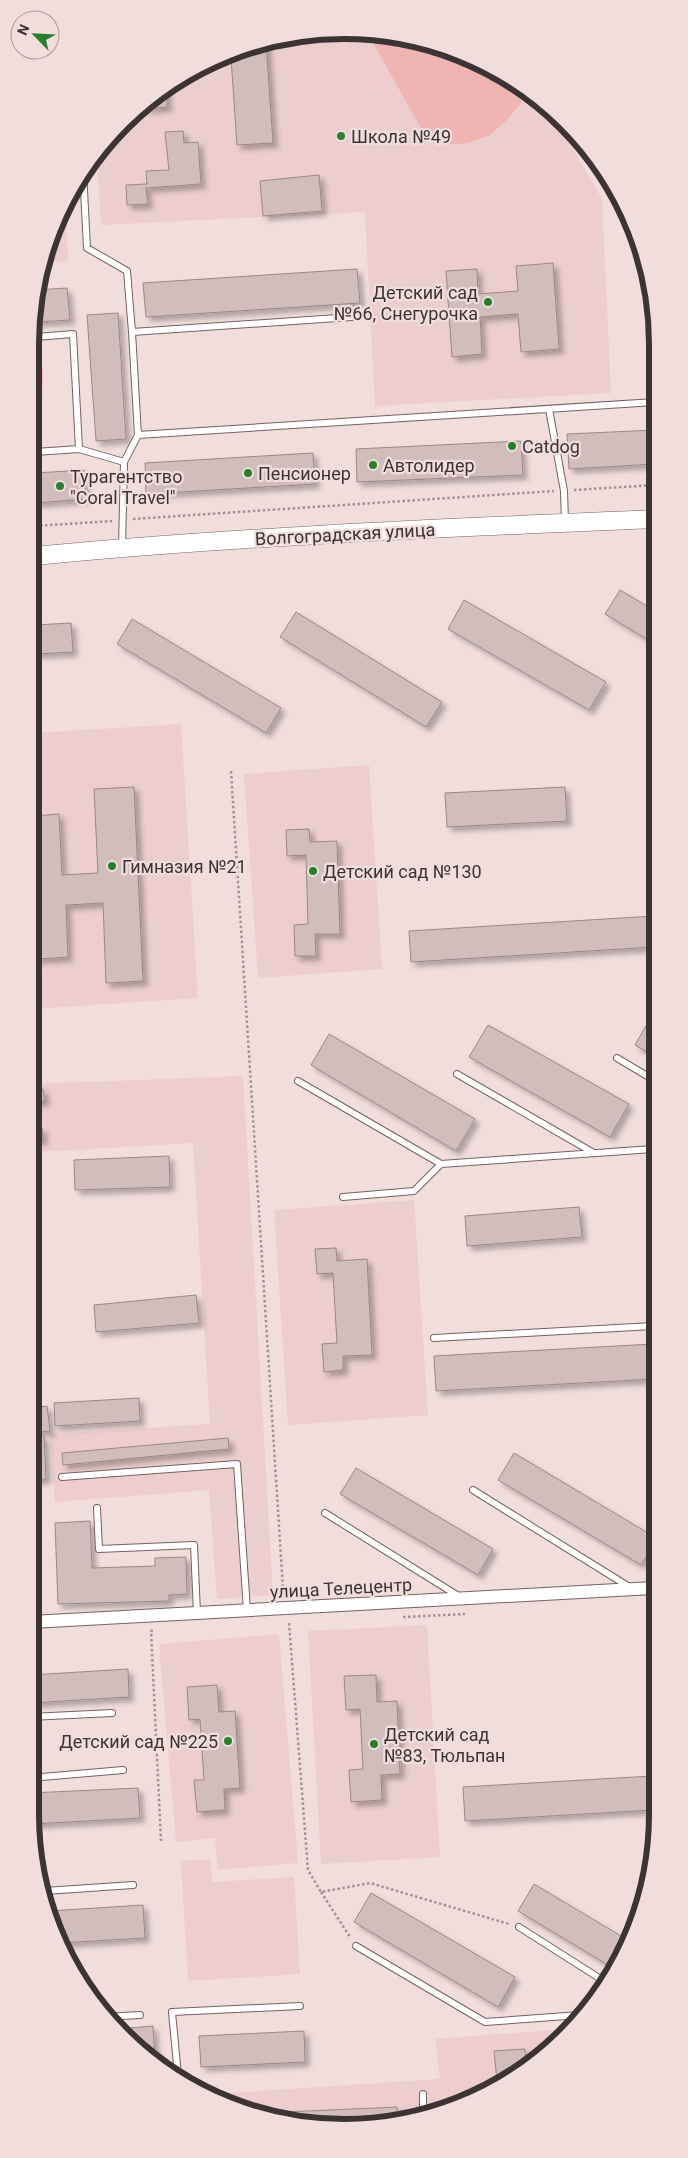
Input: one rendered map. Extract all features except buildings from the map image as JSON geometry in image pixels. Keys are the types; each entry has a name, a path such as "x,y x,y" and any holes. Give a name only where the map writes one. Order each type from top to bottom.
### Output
{"main road":[{"name":"Волгоградская улица","path":"39,556 122,547 417,529 649,519"}],"street":[{"name":"улица Телецентр","path":"39,1622 649,1588"}],"lane":[{"path":"84,185 87,248 127,271 138,436 124,462 122,547"},
{"path":"132,332 352,317"},
{"path":"39,337 73,334 78,449"},
{"path":"138,436 649,402"},
{"path":"549,409 564,491 565,523"},
{"path":"39,452 78,449 124,462"},
{"path":"617,1058 649,1077"},
{"path":"457,1074 593,1153"},
{"path":"298,1081 441,1164 649,1149"},
{"path":"343,1197 414,1191 441,1164"},
{"path":"434,1338 649,1326"},
{"path":"62,1477 237,1464 247,1610"},
{"path":"473,1490 633,1589"},
{"path":"97,1508 99,1549 194,1545 197,1613"},
{"path":"325,1513 463,1598"},
{"path":"39,1717 112,1713"},
{"path":"39,1777 123,1770"},
{"path":"49,1891 133,1885"},
{"path":"519,1927 601,1979"},
{"path":"356,1946 485,2022 573,2016"},
{"path":"178,2070 172,2012 300,2006"},
{"path":"116,2016 140,2015"},
{"path":"423,2094 423,2109"}],"path":[{"path":"39,526 649,485"},
{"path":"231,771 282,1589"},
{"path":"397,1618 465,1614"},
{"path":"280,1624 290,1623 308,1870 320,1892 356,1946"},
{"path":"161,1630 151,1631 161,1842"},
{"path":"320,1892 370,1883 519,1927"}],"shaded area":[{"path":"324,39 384,41 442,55 479,70 514,90 560,128 602,199 611,393 375,406 365,212 101,225 97,164 128,128 158,102 174,90 209,70 265,49"},
{"path":"371,40 423,49 461,62 479,70 520,95 521,103 508,119 490,135 469,143 442,145 426,137"},
{"path":"66,217 68,261 50,262"},
{"path":"43,368 42,404 39,404 39,369"},
{"name":"Гимназия №21","path":"181,724 198,998 39,1009 39,733"},
{"name":"Детский сад №130","path":"369,765 382,969 258,978 244,774"},
{"path":"243,1076 273,1595 217,1599 209,1490 55,1502 50,1434 210,1424 193,1143 39,1152 39,1084"},
{"path":"414,1200 428,1415 288,1425 274,1210"},
{"name":"Детский сад №83, Тюльпан","path":"427,1625 440,1857 321,1864 308,1631"},
{"name":"Детский сад №225","path":"279,1634 298,1863 218,1870 215,1838 176,1842 159,1644"},
{"path":"211,1859 212,1882 294,1877 300,1974 188,1981 181,1861"},
{"path":"560,2029 514,2068 479,2088 442,2103 404,2113 364,2119 324,2119 265,2109 228,2096 228,2093 440,2079 435,2039"}],"place":[{"name":"Школа №49","path":"341,136"},
{"name":"Детский сад №66, Снегурочка","path":"488,302"},
{"name":"Catdog","path":"512,446"},
{"name":"Автолидер","path":"373,465"},
{"name":"Пенсионер","path":"248,473"},
{"name":"Турагентство \"Coral Travel\"","path":"60,486"},
{"name":"Гимназия №21","path":"112,866"},
{"name":"Детский сад №130","path":"313,871"},
{"name":"Детский сад №225","path":"228,1741"},
{"name":"Детский сад №83, Тюльпан","path":"374,1744"}]}
